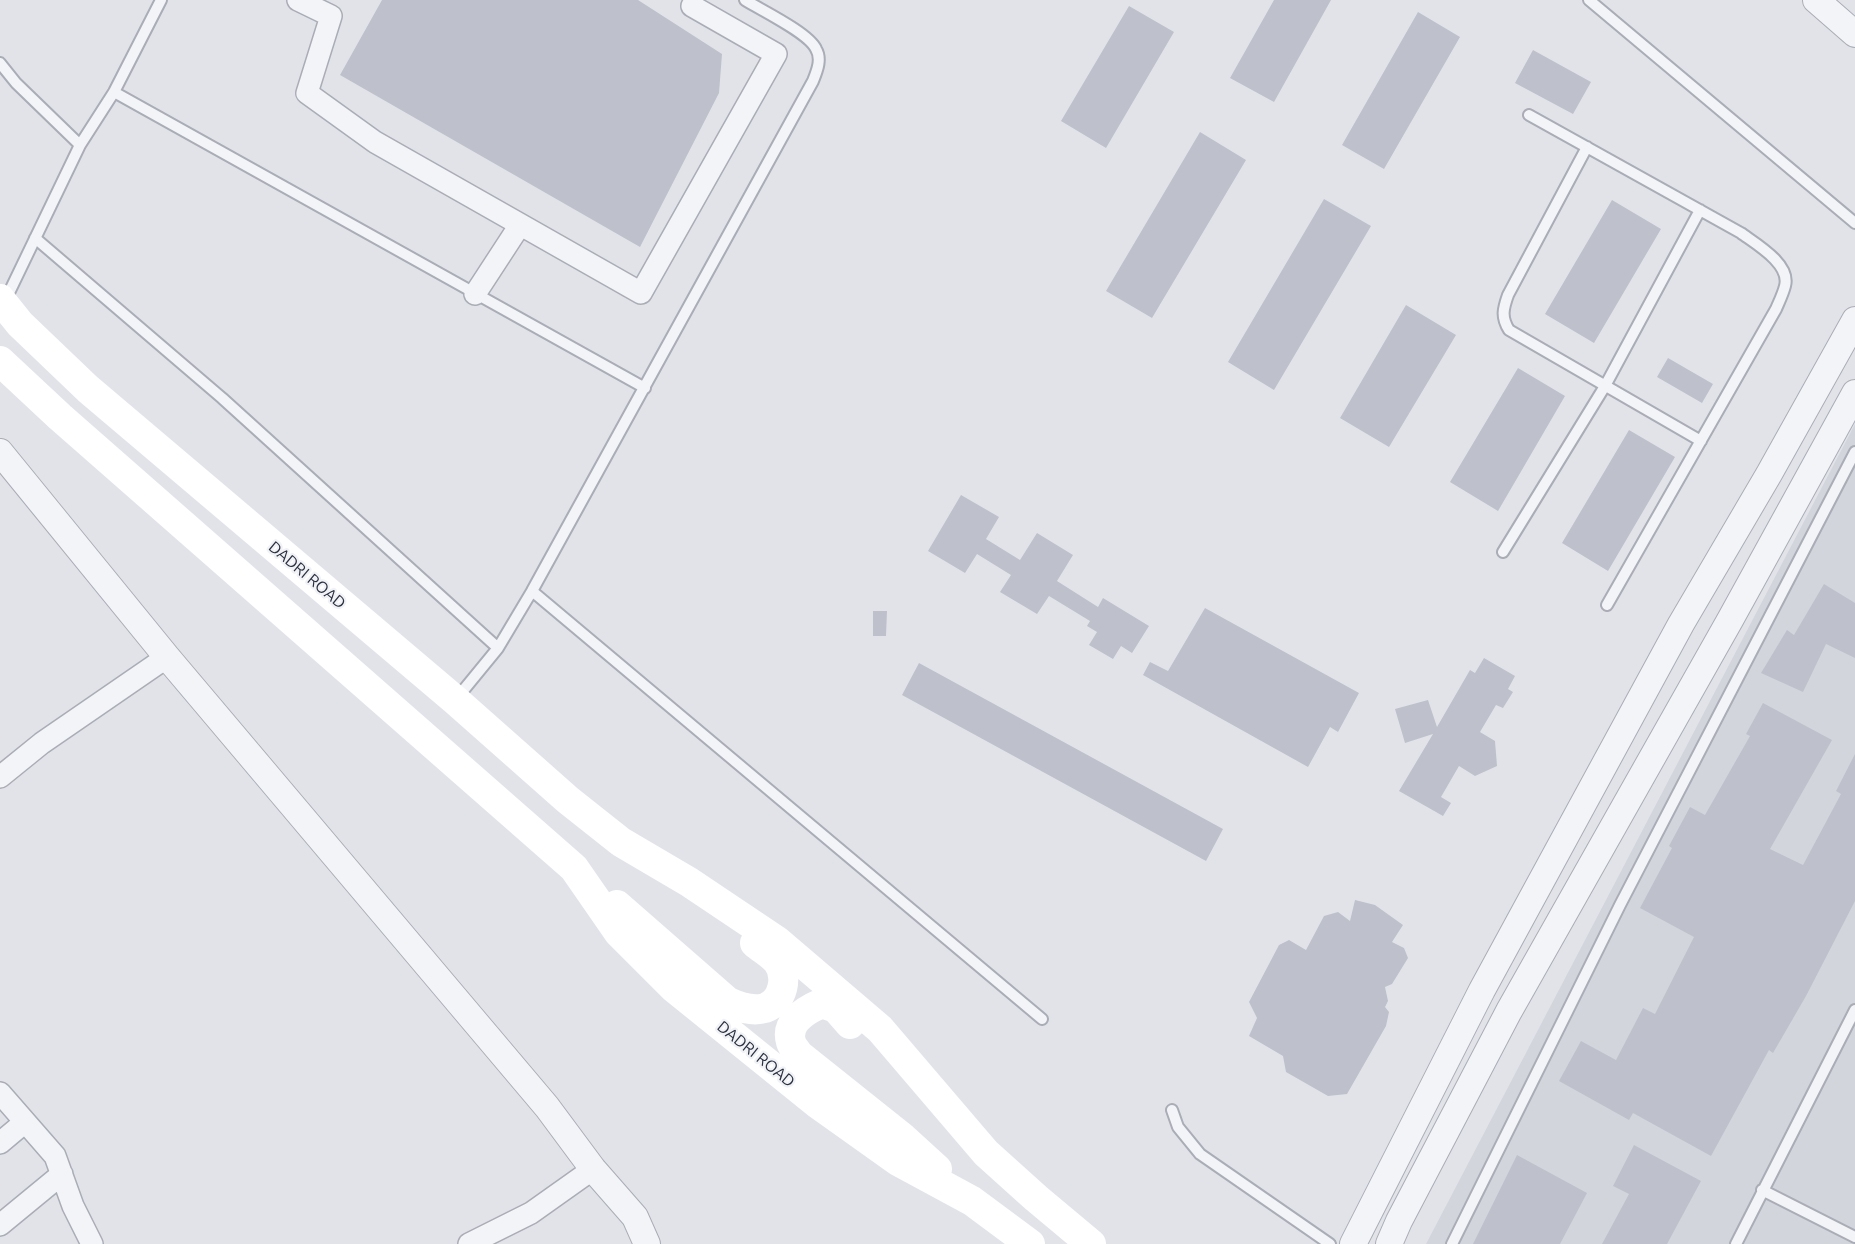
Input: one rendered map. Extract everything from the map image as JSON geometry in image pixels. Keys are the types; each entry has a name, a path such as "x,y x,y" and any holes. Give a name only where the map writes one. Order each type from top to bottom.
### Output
{"main road":[{"name":"DADRI ROAD","path":"0,361 60,417 728,1002 743,1009 765,1008 779,998 784,980 778,962 742,932 690,899 568,800 455,700 88,389 20,324 2,301"},
{"name":"DADRI ROAD","path":"621,842 689,882 777,941 837,992 880,1029 986,1153"},
{"name":"DADRI ROAD","path":"574,868 619,933 673,987 818,1104 854,1130 898,1161 972,1201"},
{"name":"DADRI ROAD","path":"1030,1244 972,1201 903,1138 799,1055 790,1042 792,1029 799,1015 822,1003 836,1008 915,1092 1091,1244"}],"street":[{"path":"298,0 331,16 307,93 375,142 641,293 776,54 692,6"},
{"path":"1816,0 1855,34"},
{"path":"476,294 520,225"},
{"path":"1353,1244 1482,990 1681,624 1801,418 1855,320"},
{"path":"1389,1244 1509,1011 1730,620 1855,393"},
{"path":"0,452 167,657 547,1107 593,1169 635,1217 647,1244"},
{"path":"0,777 42,743 167,657"},
{"path":"0,1093 55,1156 84,1240"},
{"path":"0,1143 25,1122"},
{"path":"1393,1166 1420,1181"},
{"path":"469,1244 531,1213 593,1169"},
{"path":"0,1226 62,1174"}],"lane":[{"path":"2,301 80,145 114,92 161,0"},
{"path":"455,700 498,648 532,591 813,81 819,65 817,50 808,38 745,0"},
{"path":"1588,0 1855,223"},
{"path":"0,63 16,83 80,145"},
{"path":"114,92 645,388"},
{"path":"1529,115 1741,233 1772,255 1784,272 1786,284 1776,309 1607,605"},
{"path":"1587,147 1508,295 1503,309 1503,320 1509,330 1701,441"},
{"path":"1503,552 1605,386 1700,210"},
{"path":"35,238 222,398 498,648"},
{"path":"1452,1244 1620,905 1855,452"},
{"path":"532,591 1042,1019"},
{"path":"1736,1244 1855,1010"},
{"path":"1172,1110 1178,1127 1200,1154 1330,1244"},
{"path":"1762,1190 1855,1237"}],"shaded area":[{"path":"1855,424 1855,1244 1426,1244"}],"building":[{"path":"382,0 638,0 722,54 719,93 640,247 340,75"},
{"path":"1274,0 1331,0 1274,102 1230,78"},
{"path":"1129,6 1174,32 1106,148 1061,121"},
{"path":"1418,12 1460,37 1384,169 1342,145"},
{"path":"1533,50 1591,82 1573,114 1515,83"},
{"path":"1200,132 1246,160 1152,318 1106,291"},
{"path":"1324,199 1371,226 1274,390 1228,362"},
{"path":"1612,200 1661,229 1594,343 1545,314"},
{"path":"1406,305 1456,335 1389,447 1340,418"},
{"path":"1668,358 1713,384 1702,403 1657,377"},
{"path":"1518,368 1565,396 1498,511 1450,482"},
{"path":"1629,430 1675,457 1608,571 1562,543"},
{"path":"961,495 999,517 986,539 1020,560 1037,533 1073,555 1057,581 1098,607 1103,598 1149,626 1132,653 1121,646 1113,659 1089,645 1097,632 1087,626 1090,621 1049,596 1037,614 1000,592 1011,575 977,554 965,573 928,551"},
{"path":"1824,584 1855,603 1855,658 1826,644 1803,692 1761,673 1787,630 1794,635"},
{"path":"1205,608 1359,693 1338,732 1330,727 1308,767 1143,675 1150,662 1168,671"},
{"path":"873,611 887,611 886,636 873,636"},
{"path":"1484,658 1515,676 1508,689 1513,692 1503,708 1496,705 1480,732 1495,741 1497,766 1475,776 1459,766 1441,797 1451,803 1443,816 1399,791 1433,734 1405,743 1395,709 1428,700 1437,727 1470,670 1475,673"},
{"path":"919,663 1223,829 1206,861 902,695"},
{"path":"1763,703 1832,740 1770,849 1803,865 1841,794 1836,791 1855,754 1855,901 1806,996 1773,1053 1769,1050 1711,1156 1633,1113 1629,1120 1559,1081 1581,1041 1616,1060 1643,1008 1655,1014 1694,937 1640,908 1672,848 1669,846 1690,807 1705,815 1750,736 1746,734"},
{"path":"1355,900 1375,905 1403,925 1392,942 1404,948 1408,958 1392,984 1385,987 1388,1001 1385,1007 1389,1012 1386,1026 1347,1094 1328,1096 1286,1072 1283,1056 1249,1036 1257,1018 1249,1002 1279,945 1289,940 1306,950 1324,916 1338,912 1350,921"},
{"path":"1634,1145 1701,1181 1667,1244 1602,1244 1629,1194 1613,1186"},
{"path":"1517,1155 1587,1193 1560,1244 1473,1244"}]}
